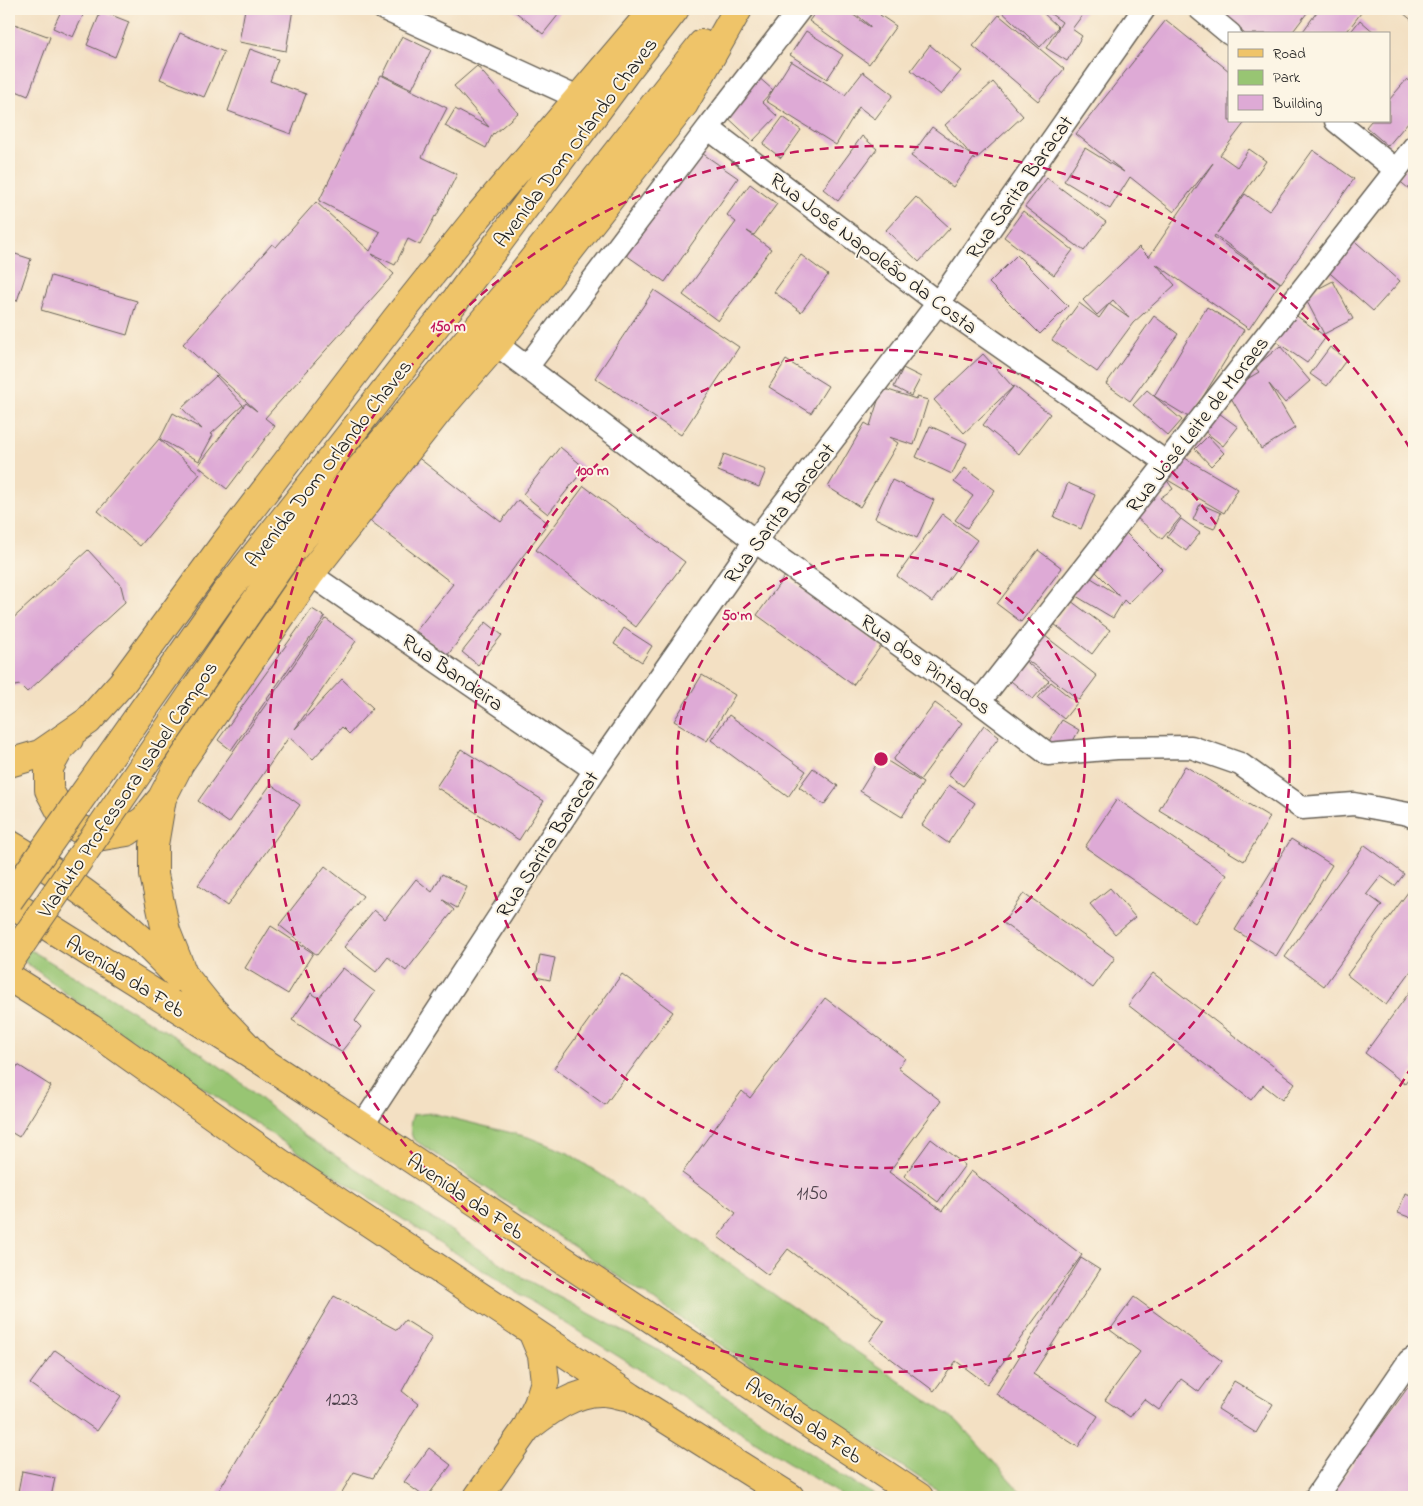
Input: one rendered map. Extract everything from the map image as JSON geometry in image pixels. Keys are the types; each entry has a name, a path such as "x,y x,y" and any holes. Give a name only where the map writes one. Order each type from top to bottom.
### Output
{"main road":[{"path":"654,9 475,220 402,311 225,543 122,683 88,721 60,748 49,768 49,790 64,818 79,829 103,836 127,832 144,820 162,798 180,763 310,574 444,404 496,344 684,104 738,9"},
{"name":"Avenida Dom Orlando Chaves","path":"9,901 224,595 455,301 625,72 675,9"},
{"name":"Avenida Dom Orlando Chaves","path":"246,615 284,560 509,290 730,9"},
{"name":"Viaduto Professora Isabel Campos","path":"9,962 246,615"},
{"path":"9,763 40,754 88,721"},
{"path":"162,798 154,845 154,875 166,931 183,974 207,1004"},
{"path":"9,844 46,867 143,940 207,1004 258,1059"},
{"name":"Avenida da Feb","path":"9,901 362,1126 919,1497"},
{"path":"9,976 90,1028 280,1163 631,1397 790,1497"},
{"path":"478,1497 526,1429 538,1404 545,1381 542,1355 532,1331"},
{"path":"526,1429 560,1404 583,1394 604,1392 631,1397"}],"street":[{"path":"527,367 800,9"},
{"name":"Rua Sarita Baracat","path":"362,1126 595,770 755,541 938,303 1144,9"},
{"path":"1200,9 1228,32"},
{"path":"399,11 578,98"},
{"path":"1337,122 1396,170"},
{"name":"Rua José Napoleão da Costa","path":"708,128 938,303 1167,463"},
{"name":"Rua José Leite de Moraes","path":"979,702 1414,146"},
{"name":"Rua dos Pintados","path":"496,344 755,541 1048,754 1117,748 1191,747 1240,764 1302,808 1354,804 1408,814 1414,817"},
{"name":"Rua Bandeira","path":"310,574 595,770"},
{"path":"1316,1497 1409,1361 1414,1358"}],"green space":[{"path":"9,937 192,1047 232,1075 305,1136 527,1280 658,1350 844,1477 878,1497 844,1497 592,1340 307,1158 86,1009 9,950"},
{"path":"431,1113 528,1137 568,1153 957,1421 1027,1497 948,1497 413,1139 410,1127 413,1115"}],"building":[{"path":"62,9 86,9 73,37 53,28"},
{"path":"245,9 293,9 286,51 239,42"},
{"path":"512,9 563,9 543,34"},
{"path":"818,9 845,9 870,27 850,9 885,9 880,15 896,26 869,64 809,21"},
{"path":"999,9 1039,9 1058,27 1040,47"},
{"path":"1044,9 1087,9 1072,29 1082,36 1067,61 1046,48 1062,22"},
{"path":"1230,9 1310,9 1293,32 1242,32 1223,17"},
{"path":"1319,9 1364,9 1347,32 1302,32"},
{"path":"1407,9 1414,9 1414,22 1403,13"},
{"path":"101,11 129,22 115,57 87,45"},
{"path":"999,15 1064,69 1038,101 973,46"},
{"path":"1166,20 1228,70 1228,122 1245,122 1220,155 1237,167 1249,149 1266,161 1217,233 1245,194 1269,211 1313,150 1354,179 1281,283 1215,235 1214,237 1280,283 1249,329 1156,264 1175,285 1133,323 1097,372 1052,340 1079,303 1099,318 1109,304 1129,318 1113,300 1097,315 1083,300 1139,247 1149,257 1213,163 1174,212 1130,177 1110,209 1064,181 1085,148 1124,172 1076,134"},
{"path":"1360,20 1374,32 1351,32"},
{"path":"9,22 50,37 28,96 9,88"},
{"path":"806,31 843,55 827,79 790,55"},
{"path":"180,33 224,52 204,97 160,79"},
{"path":"402,36 431,50 412,89 383,75"},
{"path":"930,45 961,71 941,95 911,70"},
{"path":"250,49 278,59 270,81 306,94 291,134 228,111"},
{"path":"791,61 845,95 863,72 893,95 875,119 859,107 836,145 766,101"},
{"path":"477,66 518,113 493,133 486,148 445,126 455,109 489,127 454,86"},
{"path":"381,75 447,108 422,157 457,174 420,245 408,239 395,265 372,254 394,274 265,418 275,426 227,489 198,466 246,403 257,411 183,344 272,244 276,247 316,202 370,251 380,232 319,201"},
{"path":"757,76 773,90 762,102 777,116 753,141 723,113"},
{"path":"1407,79 1414,85 1414,115 1388,146 1366,127 1370,122 1390,122 1390,99"},
{"path":"993,82 1023,116 975,160 974,158 953,187 911,156 932,127 972,156 945,125"},
{"path":"783,117 801,130 781,158 763,144"},
{"path":"862,136 877,149 838,201 823,189"},
{"path":"696,149 738,178 665,282 623,253"},
{"path":"1414,158 1414,193 1397,179"},
{"path":"1047,178 1106,222 1084,251 1025,207"},
{"path":"750,184 777,204 754,235 747,231 771,249 718,321 683,295 736,222 727,215"},
{"path":"916,197 950,228 919,262 886,230"},
{"path":"1023,211 1073,250 1054,275 1004,237"},
{"path":"1349,236 1400,281 1373,311 1323,267"},
{"path":"9,252 31,259 17,301 9,298"},
{"path":"801,255 828,275 801,312 774,292"},
{"path":"1017,255 1068,306 1040,334 989,283"},
{"path":"51,276 137,301 127,335 41,310"},
{"path":"1333,281 1353,319 1324,334 1304,296"},
{"path":"654,290 739,347 681,435 595,378"},
{"path":"1207,307 1244,330 1190,418 1154,396"},
{"path":"1287,309 1326,337 1307,363 1268,336"},
{"path":"1154,316 1178,334 1130,401 1106,384"},
{"path":"1280,346 1310,381 1285,403 1269,384 1295,428 1261,449 1227,391 1259,372 1255,367"},
{"path":"1330,347 1347,359 1327,386 1310,374"},
{"path":"983,354 1013,387 964,433 934,400"},
{"path":"786,360 828,386 811,413 769,387"},
{"path":"903,368 921,377 911,396 894,387"},
{"path":"216,376 243,405 211,434 213,435 199,461 160,439 173,413 202,429 182,408"},
{"path":"1014,386 1050,414 1019,454 983,425"},
{"path":"882,388 916,399 917,397 928,400 914,445 889,437 898,443 860,507 828,487 865,423 870,426"},
{"path":"1147,390 1182,420 1168,436 1133,405"},
{"path":"1212,408 1238,427 1223,446 1198,426"},
{"path":"930,426 967,443 952,474 916,457"},
{"path":"1208,436 1224,453 1211,466 1195,449"},
{"path":"159,439 200,474 140,546 98,511"},
{"path":"560,447 585,468 548,514 523,494"},
{"path":"724,454 766,470 759,487 718,471"},
{"path":"1178,454 1238,489 1224,513 1166,479 1173,489 1160,498 1181,517 1162,539 1137,518 1156,495 1151,489"},
{"path":"416,456 501,522 518,500 548,523 447,656 416,631 453,584 368,519"},
{"path":"965,468 995,490 967,528 955,520 973,496 954,482"},
{"path":"892,480 934,500 917,538 875,518"},
{"path":"1068,483 1095,495 1081,529 1054,517"},
{"path":"584,486 685,562 636,627 536,550"},
{"path":"1200,504 1221,513 1214,529 1193,520"},
{"path":"942,514 977,540 932,602 897,576"},
{"path":"1181,519 1200,533 1186,551 1167,537"},
{"path":"1125,532 1162,569 1128,604 1124,600 1113,618 1071,593 1083,573 1120,596 1091,567"},
{"path":"88,550 121,586 125,602 27,692 20,685 9,687 9,622"},
{"path":"1038,550 1062,568 1021,622 997,604"},
{"path":"785,576 881,646 853,685 757,615"},
{"path":"1071,601 1110,630 1092,654 1054,624"},
{"path":"312,609 325,617 231,750 218,740"},
{"path":"326,619 356,641 295,729 342,679 373,708 349,734 342,727 313,759 289,737 229,823 198,801"},
{"path":"486,622 502,635 478,665 462,652"},
{"path":"624,628 652,646 642,662 614,644"},
{"path":"1040,632 1097,676 1079,700 1022,656"},
{"path":"1022,658 1049,681 1033,699 1006,677"},
{"path":"702,675 735,695 707,741 674,721"},
{"path":"1051,682 1077,703 1064,719 1038,698"},
{"path":"935,703 962,723 920,780 893,760"},
{"path":"729,715 806,771 788,797 711,740"},
{"path":"1062,720 1079,730 1067,752 1049,741"},
{"path":"984,725 999,737 963,786 948,775"},
{"path":"461,749 544,801 519,840 436,787"},
{"path":"881,757 923,783 902,817 860,791"},
{"path":"1185,766 1270,817 1244,861 1159,810"},
{"path":"813,768 838,786 824,805 799,787"},
{"path":"271,784 300,805 227,906 198,885"},
{"path":"949,785 975,803 948,843 922,825"},
{"path":"1117,799 1227,875 1195,923 1085,847"},
{"path":"1291,839 1332,865 1276,956 1235,930"},
{"path":"1365,845 1404,874 1395,886 1381,876 1367,894 1382,905 1324,986 1285,957"},
{"path":"325,866 363,896 317,955 279,925"},
{"path":"442,874 467,887 457,908 443,900 454,910 406,971 388,957 376,972 344,947 374,910 385,919 416,879 432,892"},
{"path":"1414,884 1414,967 1386,1005 1347,975"},
{"path":"1110,888 1135,917 1115,934 1090,904"},
{"path":"1024,893 1115,958 1093,988 1003,923"},
{"path":"271,926 313,953 288,994 245,968"},
{"path":"540,955 555,958 550,980 536,977"},
{"path":"343,968 375,992 355,1021 361,1027 341,1052 292,1020 311,993 319,998"},
{"path":"1153,973 1295,1083 1282,1100 1263,1085 1251,1100 1128,1005"},
{"path":"622,974 673,1012 605,1105 554,1068"},
{"path":"1414,986 1414,1071 1405,1084 1365,1053"},
{"path":"825,998 905,1058 898,1068 941,1101 889,1172 942,1211 971,1171 1082,1255 987,1384 956,1361 934,1391 869,1342 884,1321 788,1249 768,1275 718,1237 736,1213 682,1173 742,1091 750,1098"},
{"path":"18,1065 51,1086 19,1137 9,1131 9,1079"},
{"path":"931,1139 965,1165 938,1202 904,1176"},
{"path":"1405,1193 1414,1196 1414,1219 1398,1213"},
{"path":"1081,1258 1100,1270 1033,1374 1098,1416 1078,1447 996,1394"},
{"path":"334,1296 397,1330 405,1320 432,1337 402,1391 418,1404 373,1478 354,1472 339,1497 215,1497"},
{"path":"1134,1297 1222,1361 1199,1392 1181,1379 1159,1410 1144,1399 1130,1417 1105,1400 1140,1352 1110,1330"},
{"path":"55,1350 121,1396 97,1431 30,1384"},
{"path":"1414,1379 1414,1497 1329,1497"},
{"path":"1234,1381 1273,1404 1256,1433 1218,1409"},
{"path":"429,1448 451,1465 427,1497 425,1497 404,1482"},
{"path":"22,1471 55,1478 51,1497 17,1497"}]}
